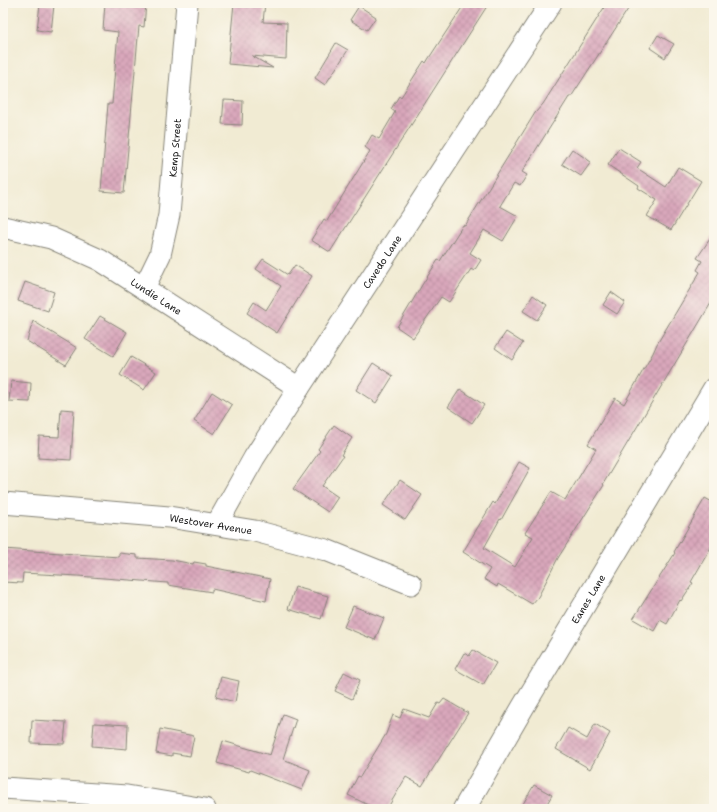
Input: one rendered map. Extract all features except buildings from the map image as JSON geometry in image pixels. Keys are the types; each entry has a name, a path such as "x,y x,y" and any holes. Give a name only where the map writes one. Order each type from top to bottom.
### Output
{"street":[{"name":"Kemp Street","path":"144,288 160,255 169,214 187,3"},
{"name":"Cavedo Lane","path":"217,524 254,458 551,3"},
{"name":"Lundie Lane","path":"3,227 51,238 100,260 299,388"},
{"name":"Eanes Lane","path":"464,809 522,707 714,389"},
{"name":"Westover Avenue","path":"3,503 169,517 255,531 326,550 411,584"},
{"path":"3,788 128,796 205,809"}]}
